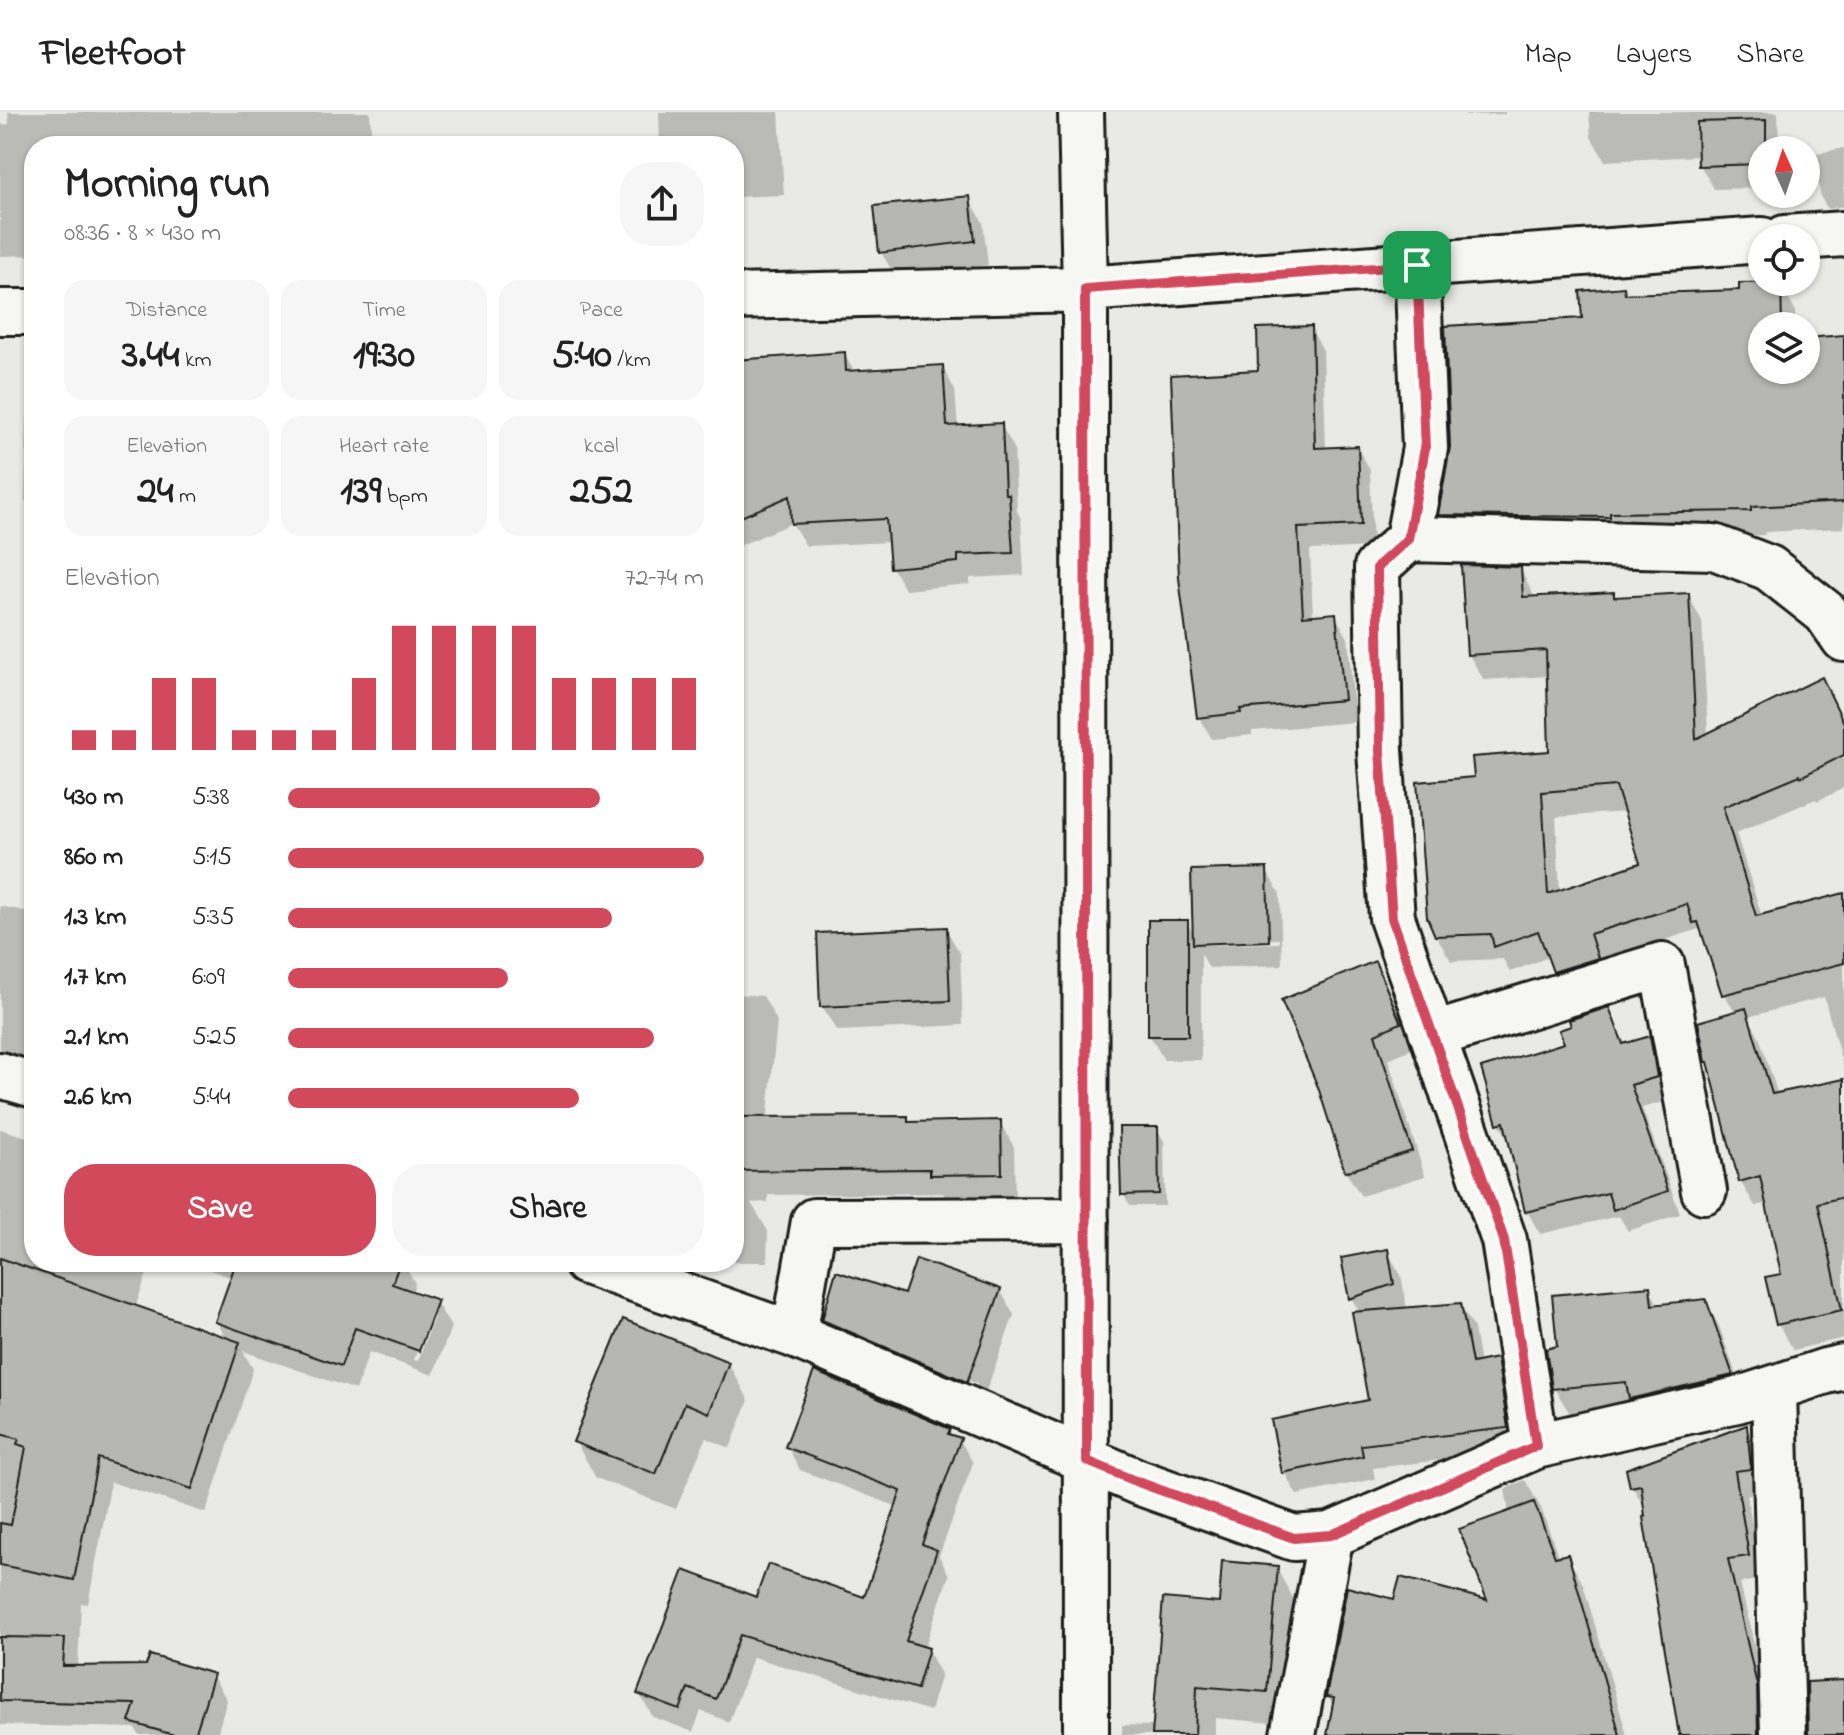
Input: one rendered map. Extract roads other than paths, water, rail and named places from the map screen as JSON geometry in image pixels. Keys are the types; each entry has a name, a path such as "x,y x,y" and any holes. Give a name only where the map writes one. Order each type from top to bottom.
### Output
{"street":[{"path":"1081,112 1085,289 1086,1735"},
{"path":"1820,236 1844,234"},
{"path":"744,297 1085,289 1748,241"},
{"path":"1417,265 1425,448 1408,539 1377,567 1380,751 1392,918 1504,1240 1536,1446"},
{"path":"0,312 24,312"},
{"path":"1408,539 1714,547 1769,568 1826,613 1844,639"},
{"path":"1434,1035 1662,965 1704,1191"},
{"path":"0,1075 24,1082"},
{"path":"794,1335 814,1221 1086,1220"},
{"path":"626,1272 794,1335 1138,1482 1294,1538 1331,1535 1536,1446 1838,1376"},
{"path":"1774,1390 1783,1735"},
{"path":"1293,1735 1331,1535"}]}
